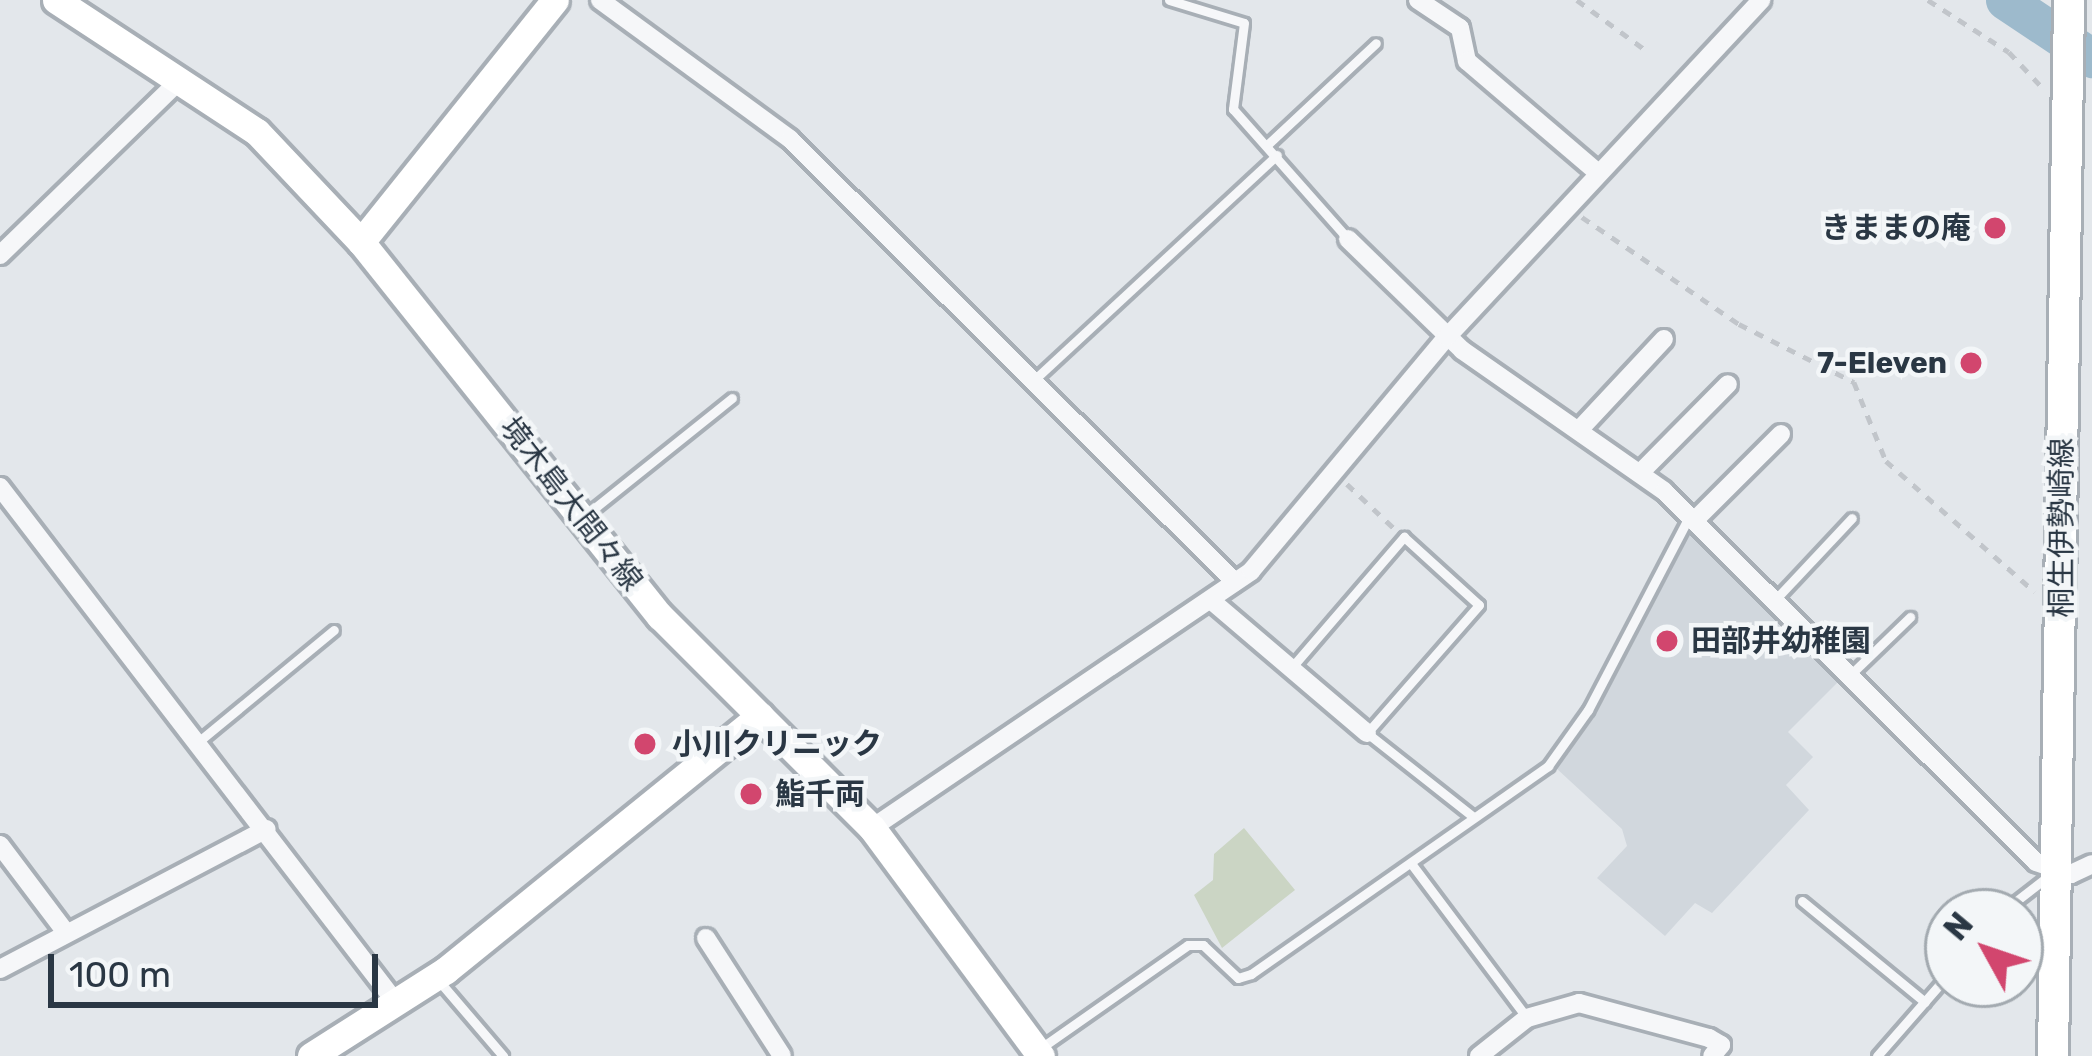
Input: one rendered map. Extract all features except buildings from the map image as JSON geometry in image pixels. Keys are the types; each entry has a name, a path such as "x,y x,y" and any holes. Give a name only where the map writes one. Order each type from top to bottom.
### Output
{"main road":[{"name":"境木島大間々線","path":"56,0 257,132 361,242 660,616 872,828 1040,1053"},
{"path":"361,242 555,0"},
{"name":"桐生伊勢崎線","path":"2053,1056 2062,604 2061,97 2071,6"},
{"path":"311,1056 436,977 760,716"}],"street":[{"path":"600,0 790,139 1235,582"},
{"path":"1418,0 1460,28 1467,61 1597,172"},
{"path":"872,828 1213,602 1235,582 1566,204 1761,0"},
{"path":"0,255 180,80"},
{"path":"1348,238 1448,337 1642,471 1846,679 2036,862 2056,872 2092,864"},
{"path":"1580,429 1664,339"},
{"path":"1642,471 1728,384"},
{"path":"1692,519 1781,434"},
{"path":"0,487 398,1004"},
{"path":"1213,602 1288,672 1366,733"},
{"path":"0,969 64,930 267,829"},
{"path":"0,844 64,930"},
{"path":"706,938 741,985 755,1025 782,1056"},
{"path":"1479,1056 1528,1018 1593,1003 1723,1052"}],"lane":[{"path":"1168,0 1244,23 1230,104 1348,238"},
{"path":"1268,145 1376,43"},
{"path":"1033,380 1276,155"},
{"path":"582,518 732,398"},
{"path":"1773,602 1852,518"},
{"path":"1040,1053 1188,945 1204,944 1245,978 1413,866 1562,750 1692,519"},
{"path":"1288,672 1404,537 1479,605 1366,733 1472,816"},
{"path":"1846,679 1910,617"},
{"path":"198,742 334,630"},
{"path":"1413,866 1528,1018"},
{"path":"2034,888 2056,872"},
{"path":"1802,901 1924,1002 1877,1056"},
{"path":"436,977 503,1056"}],"path":[{"path":"1577,0 1647,51"},
{"path":"1928,0 2009,52 2061,97"},
{"path":"1566,204 1739,324 1854,382 1874,441 1907,486 1966,527 2039,597 2062,604"},
{"path":"1334,472 1404,537"}],"shaded area":[{"path":"1687,529 1838,682 1788,732 1813,757 1786,785 1809,810 1712,913 1695,903 1665,936 1597,878 1627,846 1622,829 1556,768 1594,713"}],"green space":[{"path":"1244,828 1295,890 1222,948 1194,895 1213,880 1214,854"}],"waterway":[{"path":"2005,0 2092,58"}],"place":[{"name":"きままの庵","path":"1995,228"},
{"name":"7-Eleven","path":"1971,363"},
{"name":"田部井幼稚園","path":"1667,641"},
{"name":"小川クリニック","path":"645,744"},
{"name":"鮨千両","path":"751,794"}]}
